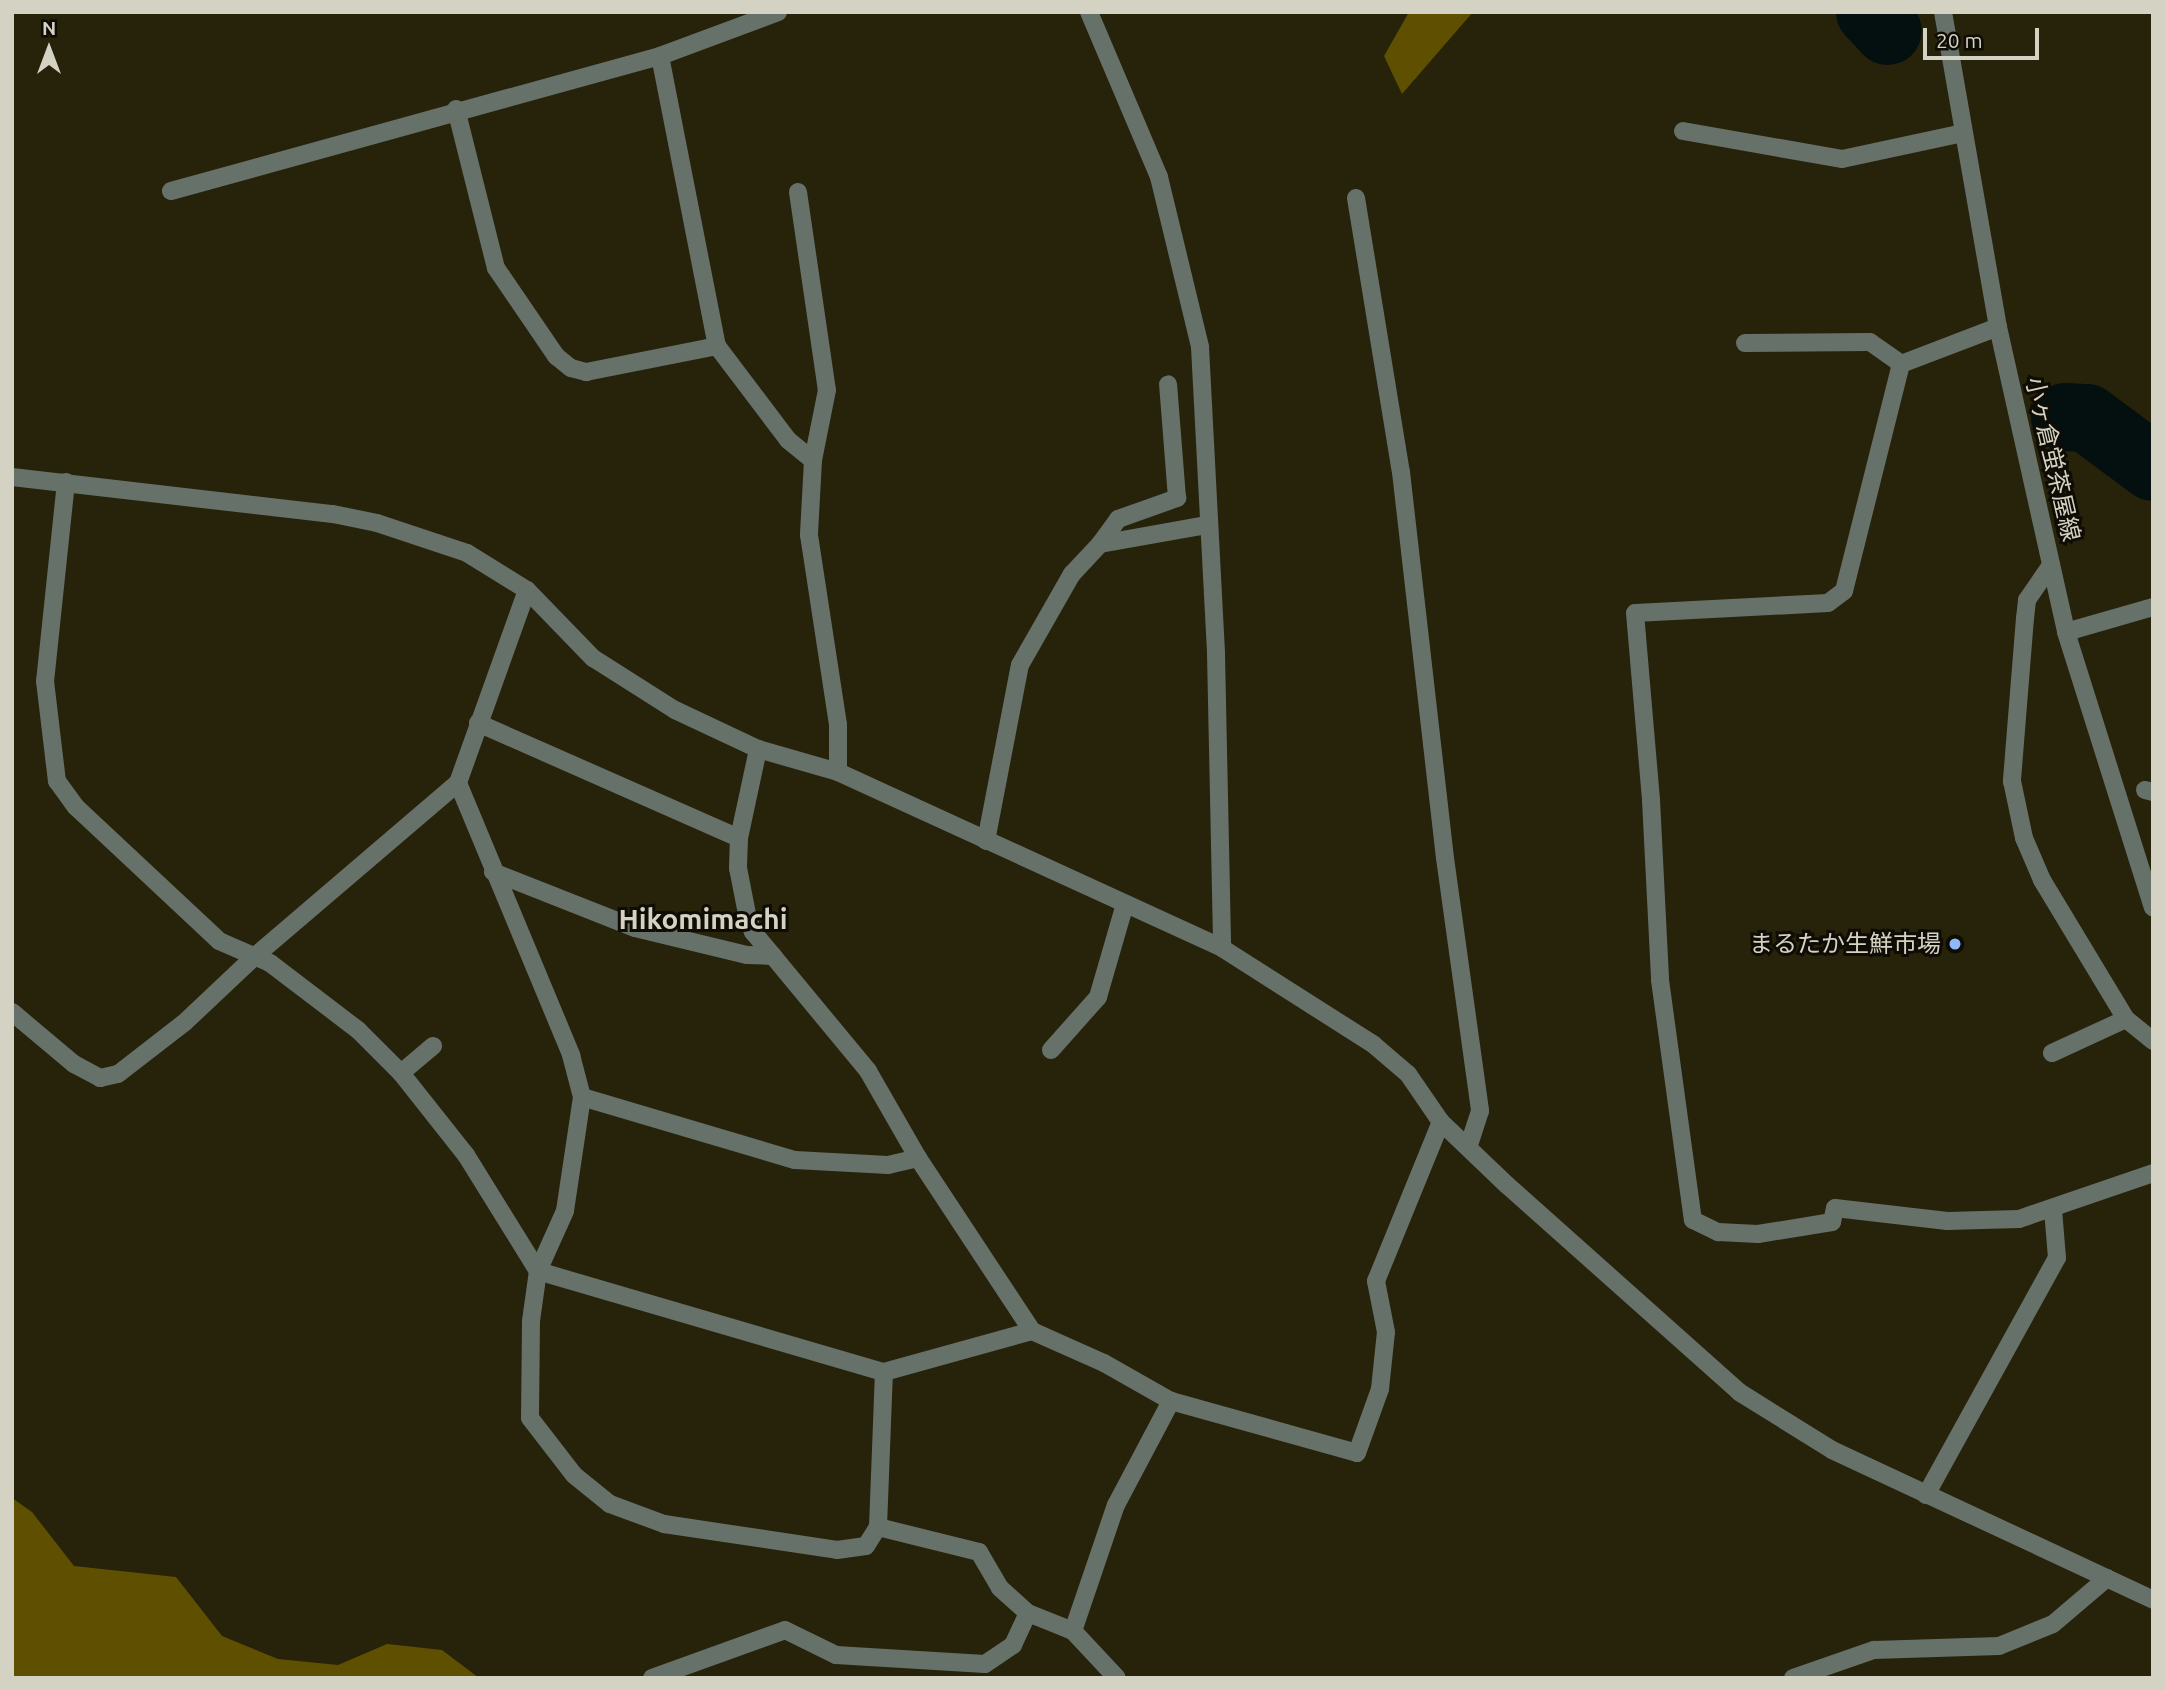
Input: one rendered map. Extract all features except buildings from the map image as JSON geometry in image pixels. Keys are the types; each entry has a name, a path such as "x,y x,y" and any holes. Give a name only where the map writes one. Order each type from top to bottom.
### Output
{"street":[{"path":"171,191 456,109 660,56 778,12"},
{"path":"1089,12 1159,177 1200,347 1207,525 1216,654 1222,948"},
{"name":"小ヶ倉蛍茶屋線","path":"1943,12 1998,327 2066,632 2153,908"},
{"path":"660,56 717,345 788,440 813,460"},
{"path":"456,109 496,268 556,356 571,368 586,372 717,345"},
{"path":"1683,131 1842,159 1963,133"},
{"path":"798,192 827,390 813,460 809,535 838,725 838,772"},
{"path":"1356,198 1401,472 1445,858 1480,1111 1468,1147"},
{"path":"1901,364 1998,327"},
{"path":"1745,343 1870,342 1901,364"},
{"path":"1901,364 1852,573 1844,591 1828,603 1635,613 1651,800 1660,980 1693,1220 1718,1232 1758,1234 1832,1222 1835,1208 1947,1221 2019,1219 2153,1172"},
{"path":"986,841 1020,665 1072,574 1100,544 1118,519 1177,498 1168,384"},
{"path":"12,477 377,523 467,553 527,590 593,658 675,710 758,749 838,772 1222,948 1374,1045 1408,1074 1441,1122 1739,1392 1832,1450 2153,1600"},
{"path":"66,482 45,681 57,781 76,807 219,941 254,957 309,990 401,1073 466,1155 538,1271 884,1372 1032,1331"},
{"path":"1100,544 1207,525"},
{"path":"2051,565 2027,600 2012,781 2024,838 2042,880 2126,1019 2153,1041"},
{"path":"12,1012 74,1064 100,1078 135,1064 184,1023 254,957 458,783 527,590"},
{"path":"2066,632 2153,607"},
{"path":"478,723 739,838"},
{"path":"758,749 739,838 738,868 753,932 868,1071 918,1158 1032,1331 1104,1363 1171,1401 1357,1453 1380,1389 1385,1344 1376,1282 1441,1122"},
{"path":"458,783 571,1055 582,1097 565,1211 538,1271 531,1321 530,1418 574,1475 610,1504 664,1524 837,1550 866,1546 878,1527 884,1372"},
{"path":"493,872 635,928 747,955 773,956"},
{"path":"1051,1050 1098,997 1125,904"},
{"path":"2052,1053 2126,1019"},
{"path":"401,1073 433,1046"},
{"path":"582,1097 795,1160 888,1165 918,1158"},
{"path":"1926,1495 2057,1258 2053,1209"},
{"path":"1073,1631 1116,1505 1171,1401"},
{"path":"878,1527 979,1552 1000,1588 1028,1614 1073,1631 1117,1678"},
{"path":"1793,1678 1874,1650 1999,1646 2053,1624 2107,1578"},
{"path":"652,1678 785,1630 836,1656 985,1664 1013,1645 1028,1614"}],"shaded area":[{"path":"1409,12 1473,12 1402,94 1384,56"},
{"path":"12,1498 32,1512 74,1566 176,1577 222,1636 278,1659 338,1665 387,1644 442,1650 479,1678 12,1678"}],"waterway":[{"path":"1870,12 1888,31"},
{"path":"2065,417 2087,418 2153,467"}],"place":[{"name":"まるたか生鮮市場","path":"1955,944"}],"district":[{"name":"Hikomimachi","path":"703,919"}]}
